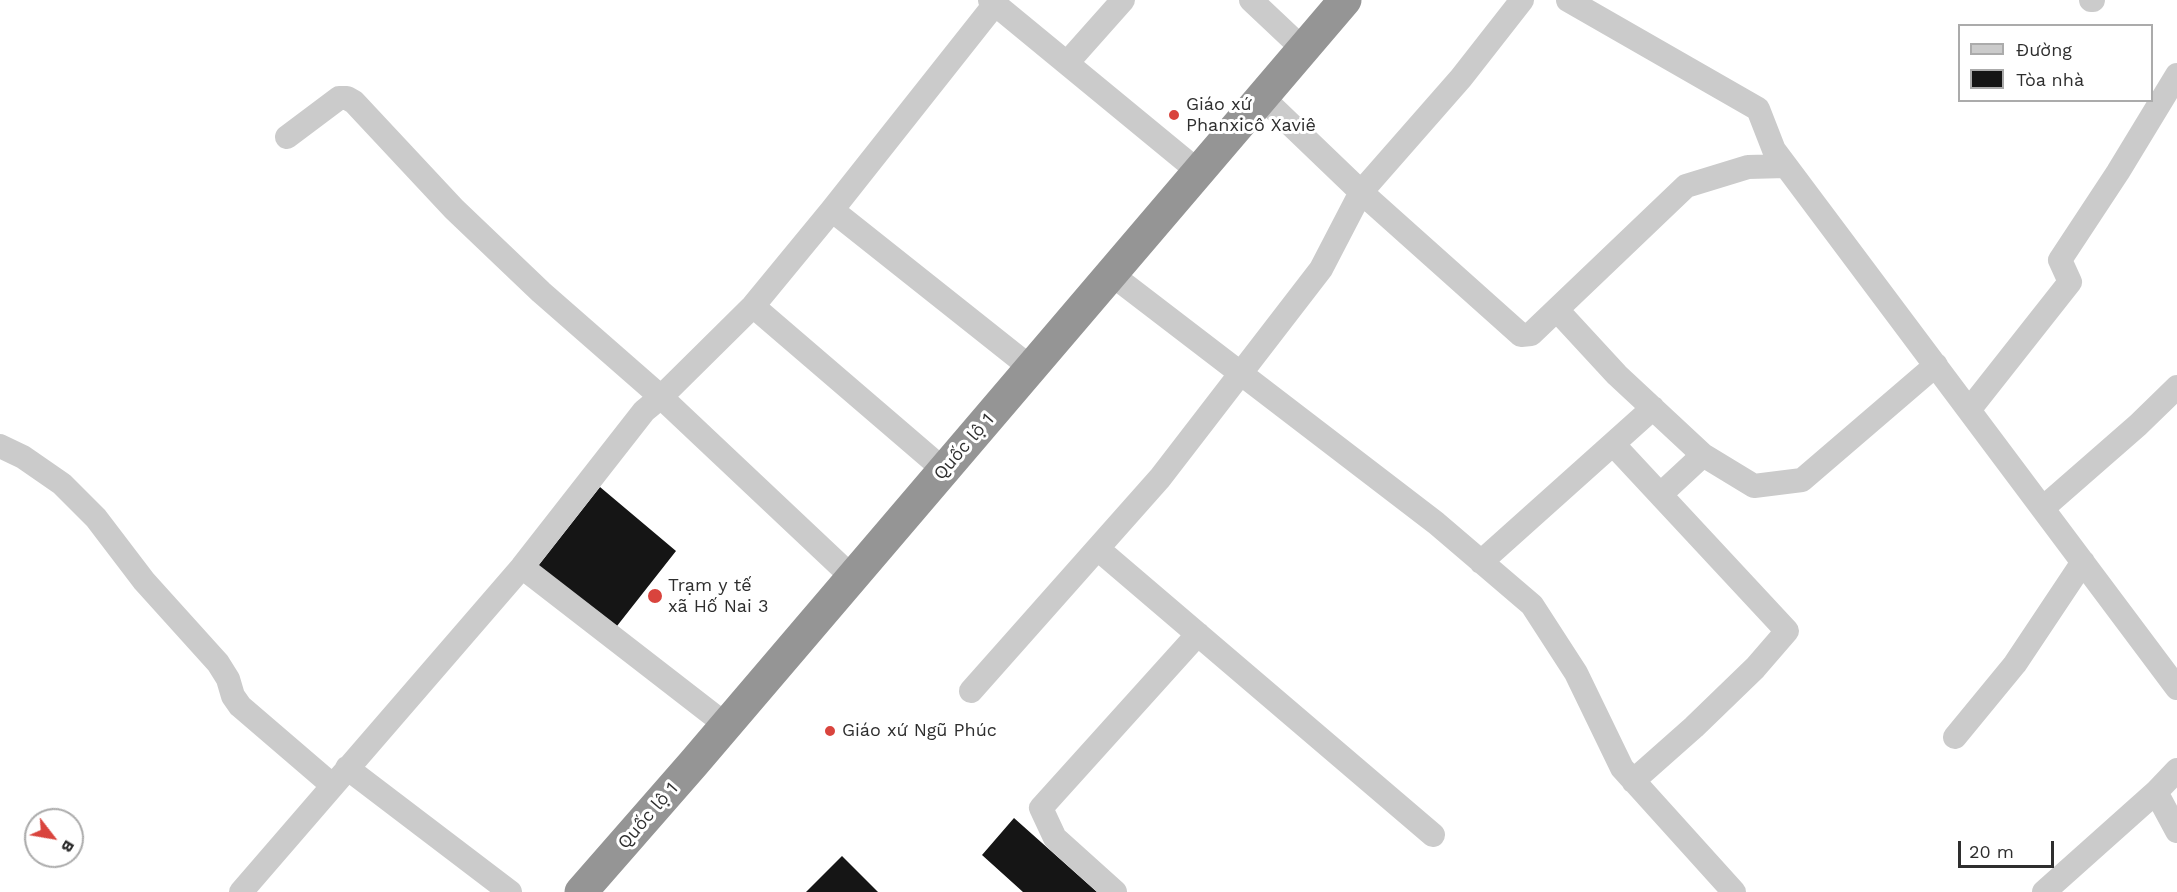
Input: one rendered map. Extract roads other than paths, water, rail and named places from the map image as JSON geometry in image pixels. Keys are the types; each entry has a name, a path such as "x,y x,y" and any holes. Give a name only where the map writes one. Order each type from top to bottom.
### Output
{"highway":[{"name":"Quốc lộ 1","path":"581,892 1345,0"}],"street":[{"path":"1067,63 1123,0"},
{"path":"1251,0 1303,49"},
{"path":"971,691 1160,478 1322,269 1361,192 1461,78 1522,0"},
{"path":"1568,0 1758,110 1774,150 2177,688"},
{"path":"241,892 522,567 644,411 662,397 753,306 832,210 993,2 1199,172"},
{"path":"1970,410 2070,282 2061,260 2177,75"},
{"path":"1263,97 1361,192 1521,335 1531,334 1686,186 1748,167 1786,166"},
{"path":"287,136 339,98 347,98 354,102 454,209 541,292 662,397 852,577"},
{"path":"832,210 1031,368"},
{"path":"1111,274 1436,523 1532,605 1576,674 1622,768 1734,892"},
{"path":"753,306 944,470"},
{"path":"1557,310 1617,375 1704,455 1754,486 1802,480 1935,365"},
{"path":"2043,508 2138,425 2177,387"},
{"path":"1481,562 1653,408"},
{"path":"1612,444 1787,631 1755,668 1633,781"},
{"path":"0,446 23,457 69,490 96,518 144,580 218,663 240,706 510,892"},
{"path":"1661,494 1704,455"},
{"path":"1098,549 1433,835"},
{"path":"1956,737 2015,664 2082,562"},
{"path":"522,567 726,725"},
{"path":"1115,892 1055,838 1041,808 1197,634"},
{"path":"2044,892 2157,792 2177,770"},
{"path":"2157,792 2177,831"}],"place":[{"name":"Giáo xứ Phanxicô Xaviê","path":"1174,115"},
{"name":"Trạm y tế xã Hố Nai 3","path":"655,596"},
{"name":"Giáo xứ Ngũ Phúc","path":"830,731"}]}
